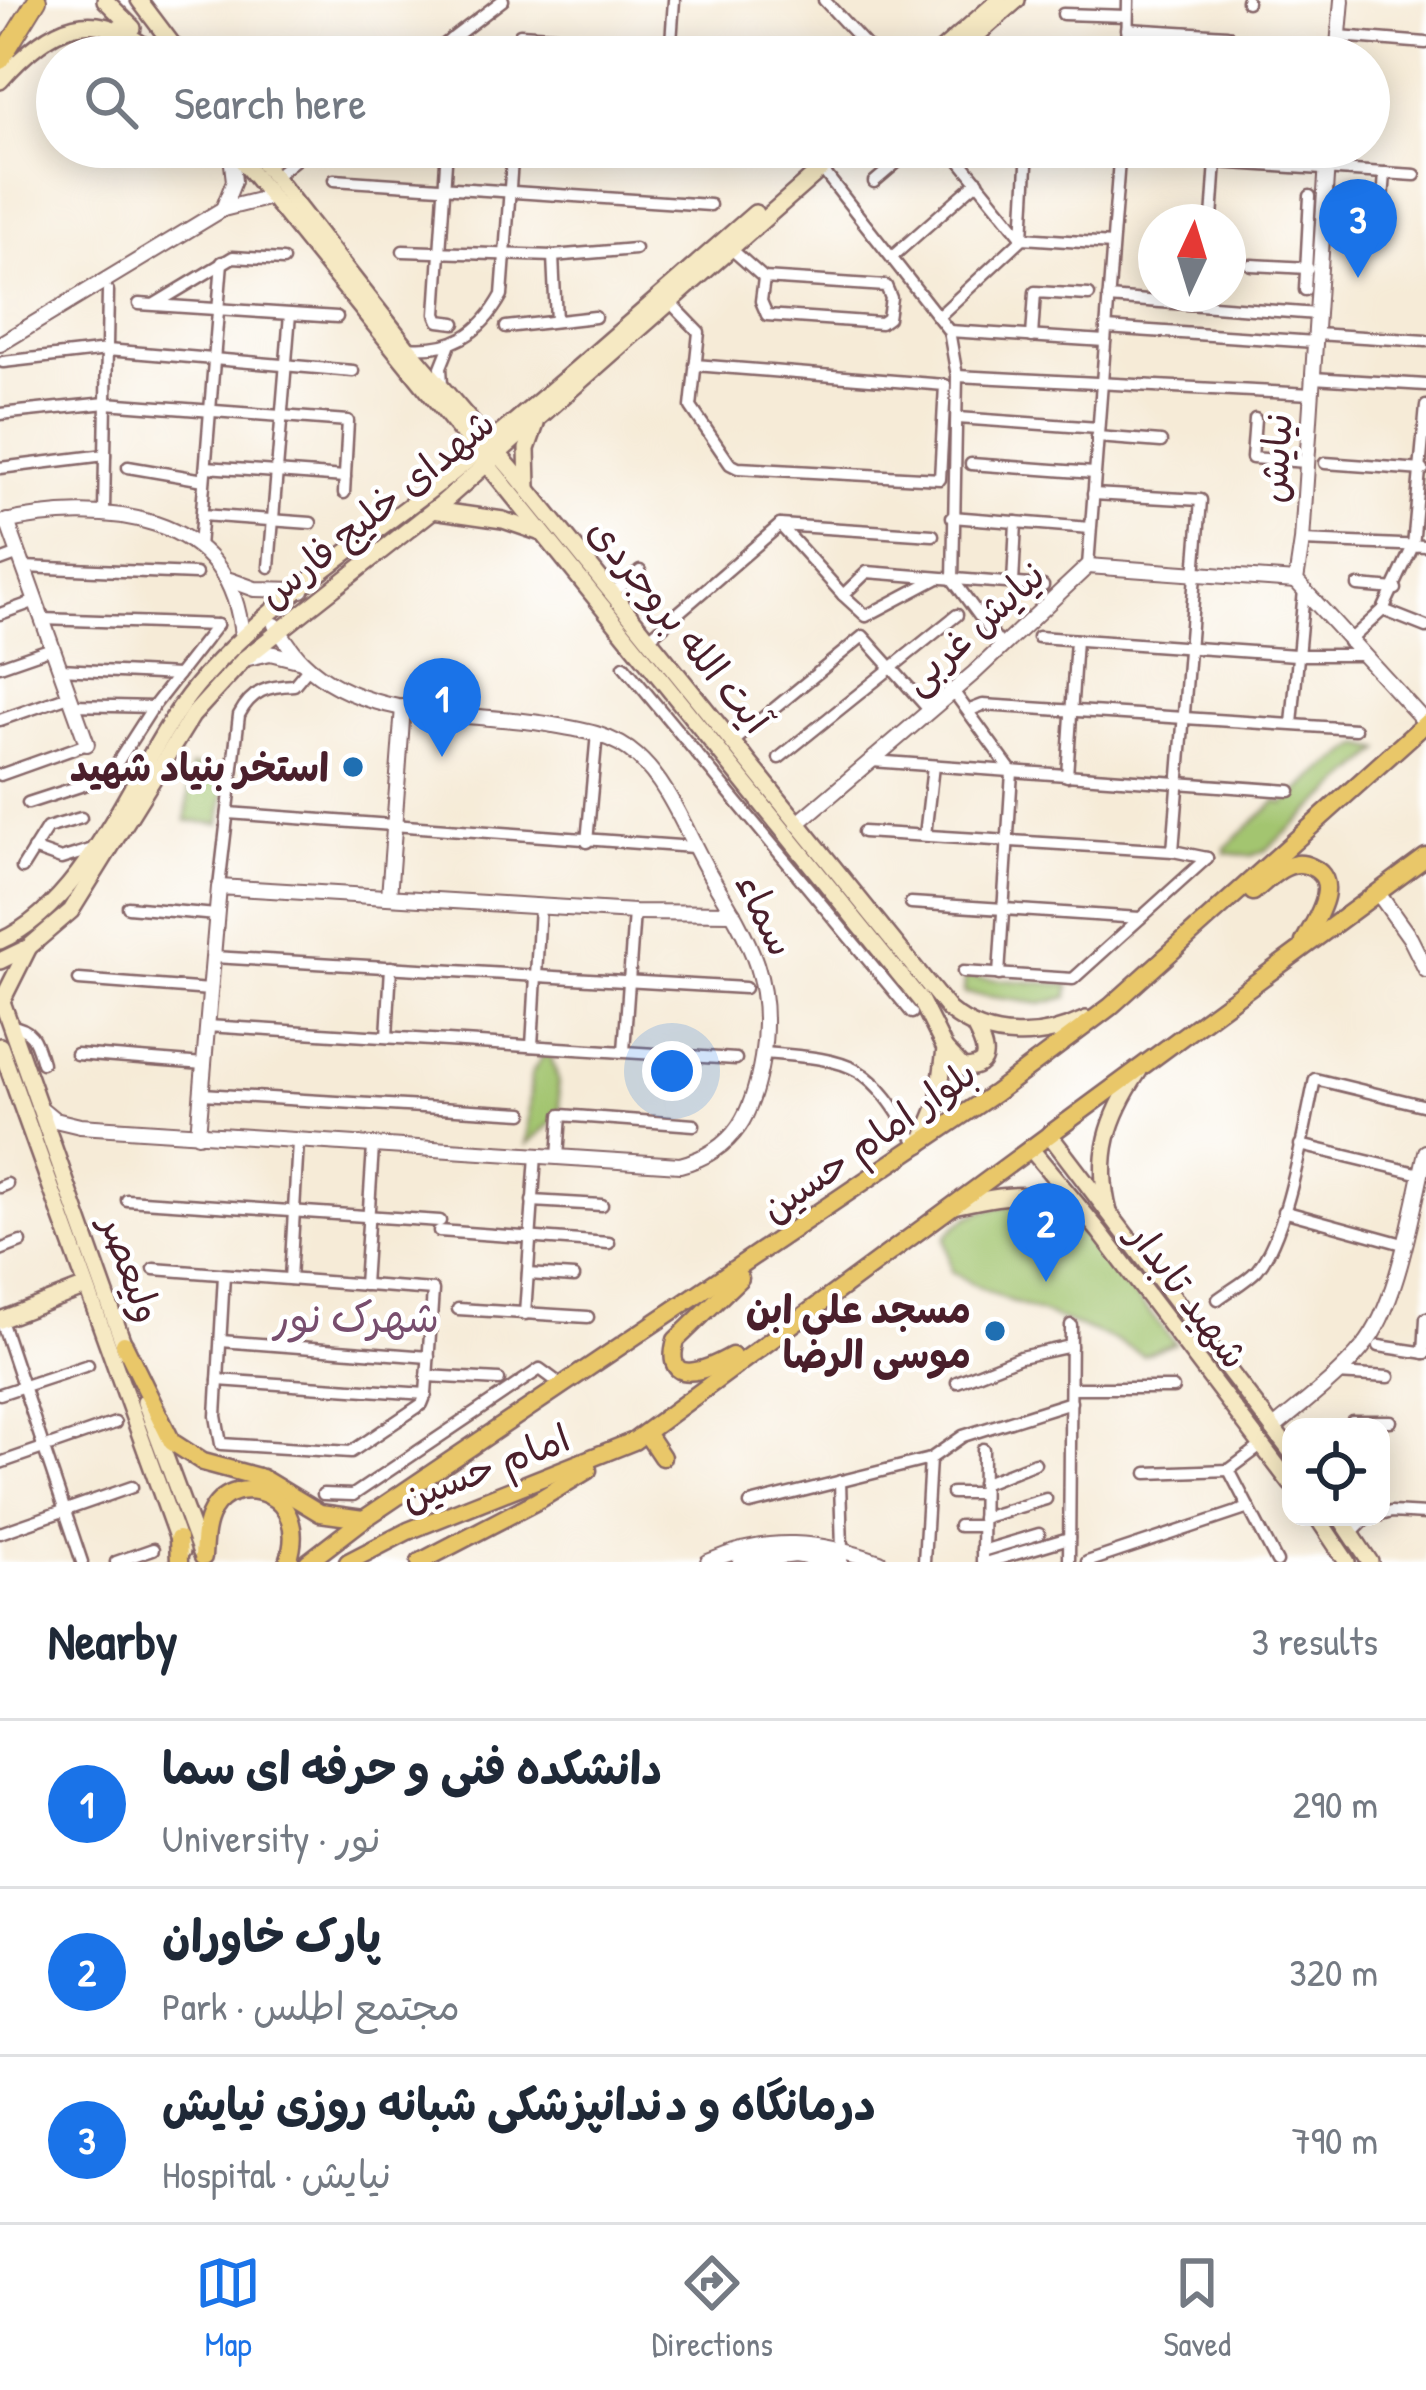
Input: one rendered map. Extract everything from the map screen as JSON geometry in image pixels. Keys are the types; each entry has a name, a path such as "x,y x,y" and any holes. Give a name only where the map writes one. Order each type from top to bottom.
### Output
{"highway":[{"path":"0,60 37,0"}],"main road":[{"path":"105,0 140,36"},
{"path":"139,0 166,36"},
{"path":"958,36 999,0"},
{"path":"976,36 1017,0"},
{"path":"41,36 86,17 134,29"},
{"path":"0,81 36,42"},
{"name":"آیت الله بروجردی","path":"249,168 488,453 545,534 668,688 949,1010 974,1026"},
{"name":"آیت الله بروجردی","path":"267,168 442,388 460,420"},
{"name":"شهدای خلیج فارس","path":"0,961 29,947 71,911 192,716 302,590 450,474 539,418 730,248 809,168"},
{"name":"شهدای خلیج فارس","path":"6,936 58,899 184,701 242,638 273,622 433,510 512,423 821,168"},
{"path":"529,491 527,449 539,418"},
{"path":"450,474 458,454 460,420 484,426 512,423"},
{"name":"آیت الله بروجردی","path":"510,481 529,491 732,743 791,828 801,853 920,1001 945,1049"},
{"path":"433,510 503,520 545,534"},
{"name":"بلوار امام حسین","path":"308,1562 364,1519 920,1146 1111,1007 1426,723"},
{"path":"662,1457 646,1433 1426,857"},
{"path":"1175,948 1297,863 1319,872 1326,890 1300,948"},
{"path":"1,999 29,947"},
{"name":"ولیعصر","path":"1,999 124,1344 193,1561"},
{"path":"974,1026 1020,1036 1043,1034 1111,1007"},
{"path":"945,1049 963,1068 979,1065 986,1058 986,1049 974,1026"},
{"name":"ولیعصر","path":"0,1046 178,1539"},
{"path":"920,1146 938,1103 945,1049"},
{"path":"1105,1226 1105,1140 1113,1111 1142,1067"},
{"name":"شهید تابدار","path":"1048,1134 1105,1226"},
{"name":"شهید تابدار","path":"1030,1148 1105,1226 1182,1325 1282,1440"},
{"path":"1051,1172 1051,1166 1067,1159"},
{"path":"950,1206 1001,1196 1037,1196 1105,1226"},
{"path":"770,1339 697,1373 684,1372 673,1354 681,1334 776,1244"},
{"path":"2,1323 86,1287"},
{"name":"شهید تابدار","path":"1182,1325 1282,1473"},
{"path":"124,1344 172,1442 187,1455 262,1478 320,1513 364,1519"},
{"name":"امام حسین","path":"348,1562 409,1531 618,1450 646,1433"},
{"path":"431,1560 618,1450"},
{"path":"193,1561 213,1509 230,1495 258,1492 277,1499 289,1514 294,1533 287,1562"},
{"path":"1323,1526 1347,1562"},
{"path":"1366,1526 1370,1562"},
{"path":"178,1539 193,1561"}],"street":[{"path":"455,36 503,0"},
{"path":"671,36 674,0"},
{"path":"824,0 857,36"},
{"path":"1127,36 1128,0"},
{"path":"1339,36 1342,0"},
{"path":"1063,14 1227,35"},
{"path":"520,34 554,36"},
{"path":"1390,40 1426,43"},
{"path":"223,209 234,181 233,168"},
{"path":"274,177 285,168"},
{"path":"446,168 436,314 440,321 455,323"},
{"path":"442,388 441,368 449,347 492,314 502,295 512,168"},
{"path":"821,168 950,332 958,418 953,580 1002,647"},
{"path":"874,182 890,168"},
{"path":"966,168 1023,238 1112,244"},
{"path":"938,316 1023,238 1027,168"},
{"path":"1088,566 1118,168"},
{"path":"1213,204 1216,168"},
{"path":"1289,168 1415,175"},
{"name":"نیایش","path":"1300,586 1317,314 1313,269 1326,168"},
{"path":"1383,201 1385,173"},
{"path":"334,180 710,205"},
{"path":"892,257 977,181"},
{"path":"0,344 223,209 272,196"},
{"path":"1305,290 1313,269 1310,196"},
{"path":"1000,207 1024,204"},
{"path":"730,248 764,278 886,286 888,317 880,323 766,315 761,301 764,278"},
{"path":"403,251 553,256 635,249"},
{"path":"553,256 556,321"},
{"path":"154,305 233,257 283,260"},
{"path":"200,547 222,262"},
{"path":"1251,265 1313,269"},
{"path":"104,512 108,291"},
{"path":"1032,337 1035,292 1089,295"},
{"path":"1108,298 1317,314"},
{"path":"670,302 699,332 695,365 691,407 737,468 940,479 945,385 695,365"},
{"path":"139,304 337,317"},
{"path":"269,568 290,314"},
{"path":"506,327 595,317"},
{"path":"950,332 1426,341"},
{"path":"407,347 449,347"},
{"path":"2,362 107,350 353,371"},
{"path":"957,376 1207,387 1426,385"},
{"path":"0,414 106,404 348,421 344,493"},
{"path":"1348,642 1383,610 1419,546 1426,406"},
{"path":"958,418 1161,442"},
{"path":"1255,419 1252,458 1307,463"},
{"path":"0,468 105,455"},
{"path":"1325,463 1424,470"},
{"path":"971,464 1094,473"},
{"path":"128,467 345,477"},
{"path":"1093,494 1201,500 1173,851"},
{"path":"0,775 86,744 3,522 104,512 147,520 200,547 230,580 241,613 242,638"},
{"path":"202,515 311,523"},
{"path":"952,517 1090,528"},
{"path":"1012,584 1016,522"},
{"path":"780,526 866,616 937,579"},
{"path":"648,639 780,526 932,535"},
{"path":"1302,541 1419,546"},
{"path":"0,561 196,574"},
{"name":"نیایش غربی","path":"791,828 953,691 1088,566 1300,586"},
{"path":"612,594 640,571"},
{"path":"844,595 868,572 1042,586"},
{"path":"230,580 255,589 302,590"},
{"path":"1300,586 1426,723"},
{"path":"1292,724 1300,586"},
{"path":"1358,586 1396,589"},
{"path":"0,614 36,601"},
{"path":"1383,610 1426,627"},
{"path":"779,758 957,615"},
{"path":"28,803 108,777 153,707 217,625 42,619"},
{"name":"سماء","path":"80,1126 680,1165 697,1160 742,1126 751,1105 763,1053 765,989 754,952 649,768 626,747 597,733 403,707 352,694 306,664 273,622"},
{"path":"732,743 863,636 930,710"},
{"path":"1038,637 1361,655"},
{"path":"1067,776 1076,640"},
{"path":"0,666 52,647"},
{"path":"198,1135 218,887 243,708 271,685 294,685 306,664 270,653 244,659"},
{"path":"624,666 912,1013"},
{"path":"59,669 178,675"},
{"path":"654,700 668,688"},
{"path":"953,691 1012,772 999,975"},
{"path":"0,720 71,700 153,707"},
{"path":"970,710 983,705 1355,729"},
{"path":"389,897 403,707"},
{"path":"587,842 597,733"},
{"path":"872,760 1290,791"},
{"path":"925,835 933,766"},
{"path":"228,814 693,847"},
{"path":"22,868 46,828 81,818"},
{"path":"779,852 791,828"},
{"path":"863,832 1173,851 1207,858 1073,980 963,972"},
{"path":"33,849 61,859 93,849"},
{"path":"779,852 801,853"},
{"path":"218,887 634,912 734,913"},
{"path":"1378,893 1426,970"},
{"path":"911,903 1140,918"},
{"path":"532,1046 540,906"},
{"path":"128,907 216,915"},
{"path":"624,1051 634,912"},
{"path":"874,967 878,947"},
{"path":"213,957 745,988"},
{"path":"387,1037 391,967"},
{"path":"79,980 210,990"},
{"path":"10,1026 24,1027 33,1035 42,1063"},
{"path":"207,1026 736,1059"},
{"path":"763,1053 852,1065 887,1094 920,1146"},
{"path":"76,1054 204,1064"},
{"path":"1218,1299 1256,1271 1283,1211 1316,1079 1426,1106"},
{"path":"202,1094 523,1113"},
{"path":"37,1105 55,1120 80,1126"},
{"path":"557,1156 561,1115 694,1125"},
{"path":"53,1149 80,1126"},
{"path":"290,1280 298,1142"},
{"path":"1300,1145 1421,1174"},
{"path":"364,1285 373,1148"},
{"path":"1273,1429 1361,1350 1376,1329 1426,1152"},
{"path":"525,1313 536,1155"},
{"path":"127,1200 369,1216 609,1243"},
{"path":"532,1201 602,1204"},
{"path":"1283,1211 1403,1244"},
{"path":"0,1250 21,1242"},
{"path":"154,1269 433,1290 422,1404 351,1452 221,1444 216,1416 224,1275"},
{"path":"527,1274 574,1277"},
{"path":"458,1309 588,1317"},
{"path":"1379,1346 1425,1353 1426,1318"},
{"path":"2,1323 82,1562"},
{"path":"1069,1562 1071,1324"},
{"path":"221,1341 429,1357"},
{"path":"957,1382 1008,1361 1071,1346"},
{"path":"0,1394 88,1365"},
{"path":"323,1494 353,1495 540,1370 563,1386"},
{"path":"1336,1374 1389,1378"},
{"path":"427,1376 499,1380"},
{"path":"218,1380 426,1394"},
{"path":"1071,1388 1173,1388"},
{"path":"751,1504 930,1459 963,1436 1071,1402"},
{"path":"0,1463 115,1423"},
{"path":"1148,1473 1229,1470 1261,1446"},
{"path":"983,1449 984,1558"},
{"path":"924,1562 930,1459"},
{"path":"952,1493 982,1488 1035,1463"},
{"path":"1229,1470 1277,1562"},
{"path":"840,1481 841,1556"},
{"path":"0,1533 132,1487"},
{"path":"958,1526 1046,1499"},
{"path":"1088,1562 1249,1508"},
{"path":"1390,1511 1426,1514"},
{"path":"984,1558 1039,1534"},
{"path":"984,1558 1069,1538"},
{"path":"708,1562 765,1543 800,1542 841,1556"},
{"path":"116,1562 153,1549"},
{"path":"740,1562 795,1555 880,1562"}],"green space":[{"path":"1361,745 1381,750 1266,850 1251,856 1226,853 1225,848 1277,801 1284,804"},
{"path":"191,767 227,769 220,824 186,821"},
{"path":"965,977 1069,985 1068,997 1041,1004 964,993"},
{"path":"548,1047 561,1115 527,1144 531,1075"},
{"path":"1028,1202 1063,1215 1084,1235 1175,1343 1143,1355 997,1296 951,1271 945,1238 953,1229 982,1211"}],"place":[{"name":"درمانگاه و دندانپزشکی شبانه روزی نیایش","path":"1358,278"},
{"name":"دانشکده فنی و حرفه ای سما","path":"442,757"},
{"name":"استخر بنیاد شهید","path":"353,767"},
{"name":"پارک خاوران","path":"1046,1282"},
{"name":"مسجد علی ابن موسی الرضا","path":"995,1331"}],"district":[{"name":"شهرک نور","path":"356,1317"}]}
